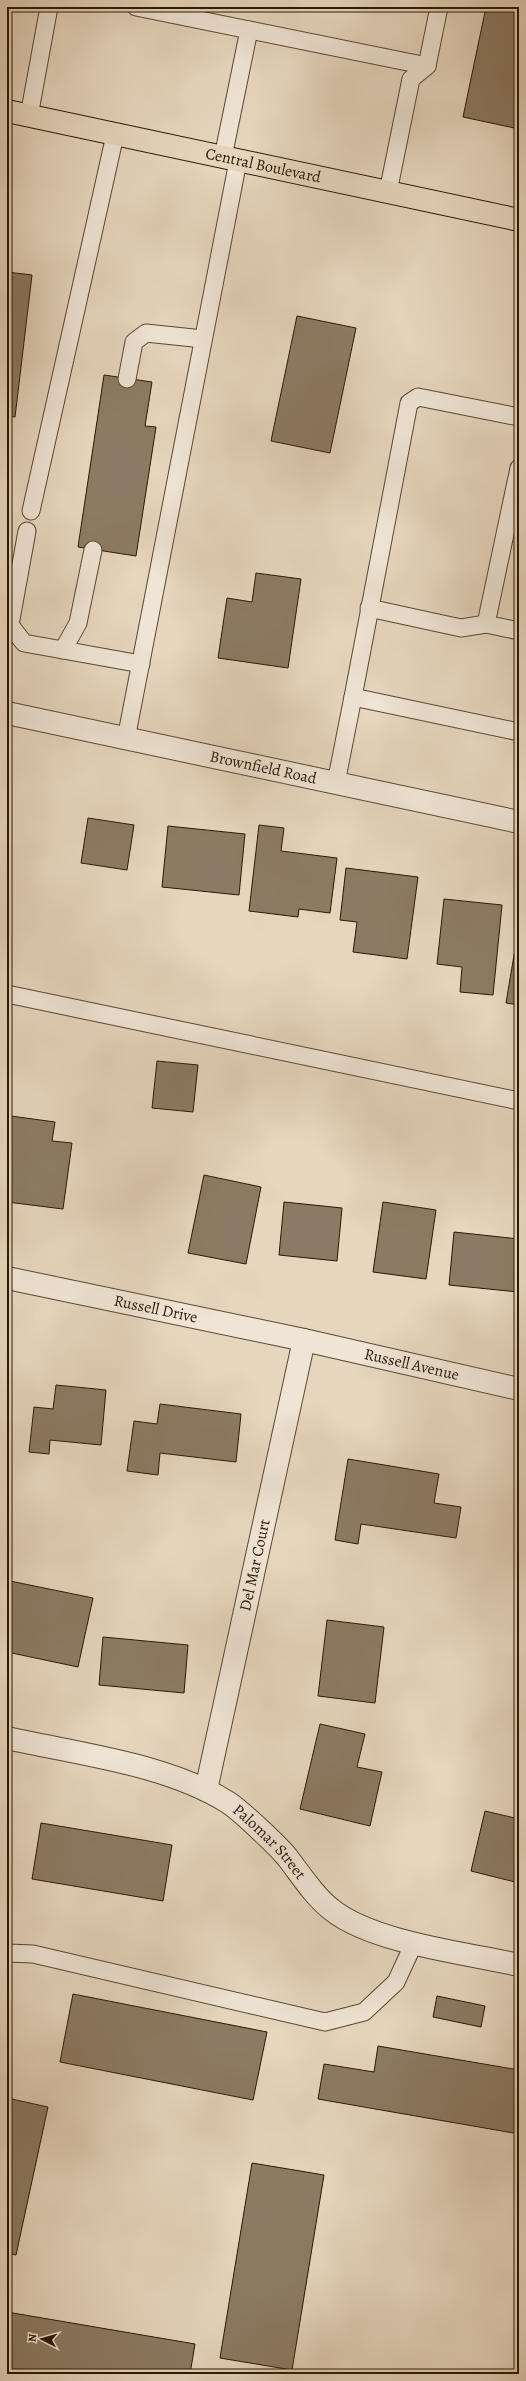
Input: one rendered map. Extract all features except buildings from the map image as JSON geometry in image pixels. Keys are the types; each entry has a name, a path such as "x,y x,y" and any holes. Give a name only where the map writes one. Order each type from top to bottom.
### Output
{"main road":[{"name":"Central Boulevard","path":"7,111 519,220"}],"street":[{"name":"Brownfield Road","path":"7,713 519,822"},
{"name":"Russell Drive","path":"7,1278 304,1340"},
{"name":"Russell Avenue","path":"304,1340 519,1389"},
{"name":"Del Mar Court","path":"206,1790 304,1340"},
{"name":"Palomar Street","path":"7,1738 144,1768 189,1782 231,1804 285,1855 317,1896 332,1910 368,1931 414,1943 519,1965"}],"lane":[{"path":"29,116 49,7"},
{"path":"136,7 191,13 249,30 427,66"},
{"path":"388,192 410,78 427,66 439,7"},
{"path":"126,739 204,340 249,30"},
{"path":"31,511 115,135"},
{"path":"127,378 134,342 146,333 204,340"},
{"path":"336,783 409,403 418,397 519,417"},
{"path":"486,624 519,468"},
{"path":"27,532 10,625 24,643 140,664"},
{"path":"63,650 78,623 93,550"},
{"path":"369,608 461,628 486,624 519,631"},
{"path":"353,697 519,732"},
{"path":"7,994 519,1101"},
{"path":"7,1953 33,1954 325,2022 364,2012 396,1982 414,1943"}]}
